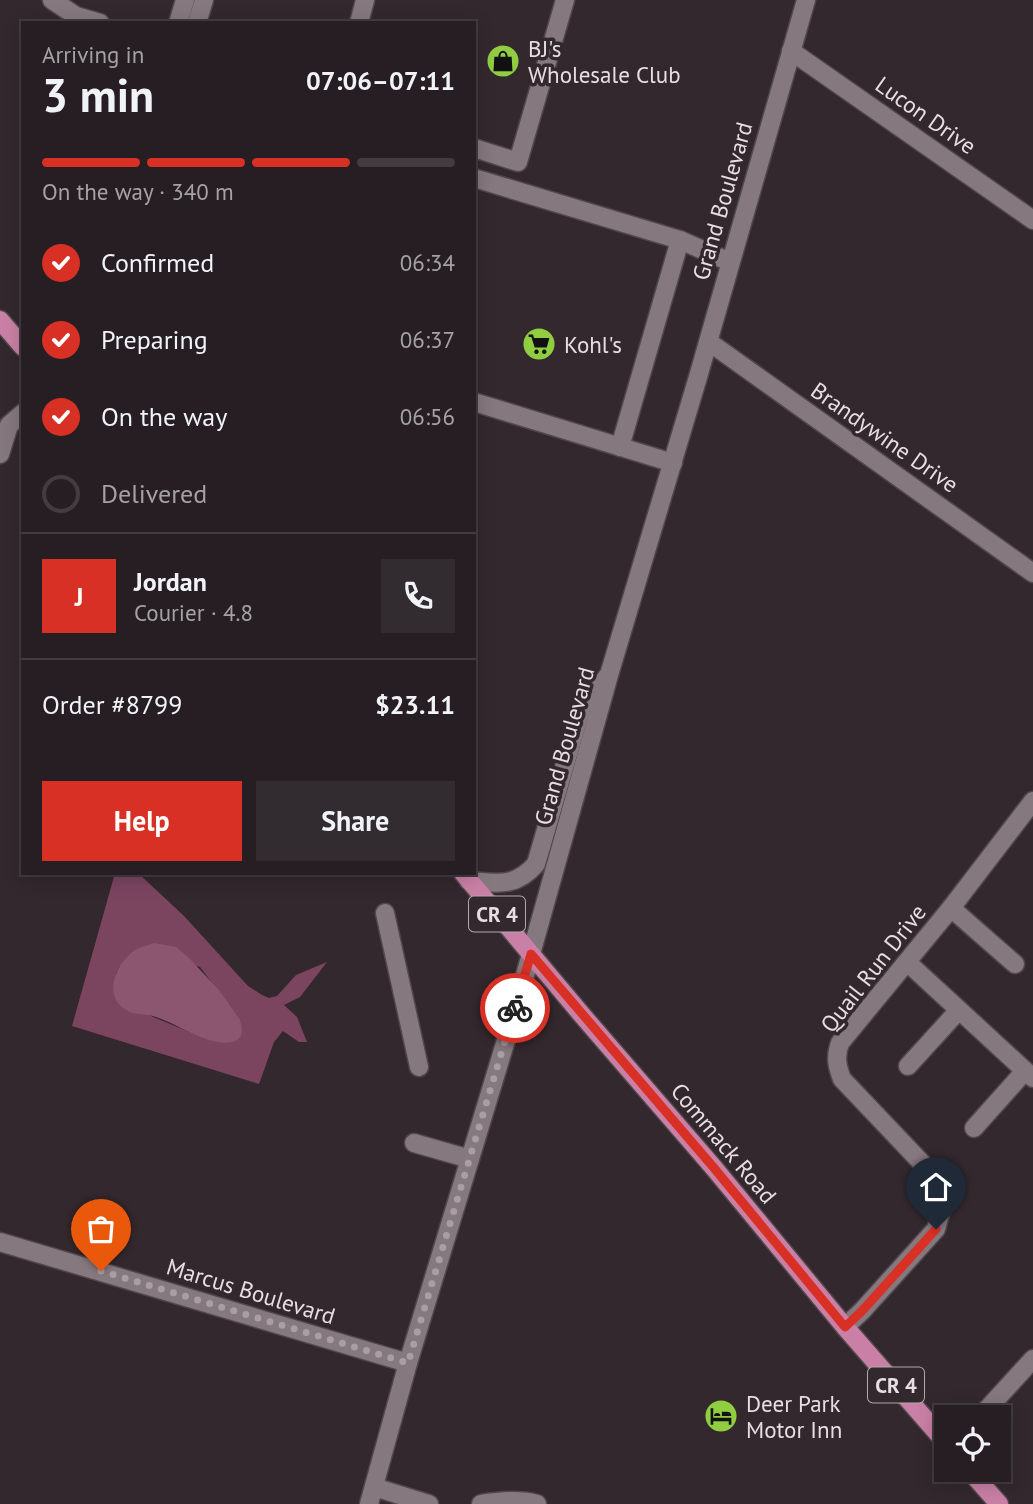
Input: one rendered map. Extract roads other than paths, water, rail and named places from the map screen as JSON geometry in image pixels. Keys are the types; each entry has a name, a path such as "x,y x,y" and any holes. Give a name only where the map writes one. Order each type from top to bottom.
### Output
{"main road":[{"path":"0,320 21,345"},
{"name":"Commack Road","path":"466,877 934,1429"},
{"path":"980,1482 999,1504"}],"street":[{"path":"52,0 76,16 93,21"},
{"path":"179,21 185,0"},
{"path":"199,21 204,0"},
{"path":"360,21 365,0"},
{"path":"476,149 518,162 565,0"},
{"name":"Grand Boulevard","path":"371,1495 531,954 806,0"},
{"name":"Lucon Drive","path":"791,51 1033,220"},
{"path":"476,179 680,240 730,262"},
{"path":"620,447 680,240"},
{"name":"Brandywine Drive","path":"709,341 1033,573"},
{"path":"476,403 673,463"},
{"path":"0,454 9,425 21,415"},
{"path":"466,877 513,882 536,864 582,706 610,675"},
{"name":"Quail Run Drive","path":"845,1327 936,1229 943,1203 938,1180 842,1079 836,1057 840,1043 951,908 1033,802"},
{"path":"951,908 1015,964"},
{"path":"385,913 419,1067"},
{"path":"907,962 1029,1075 974,1128"},
{"path":"908,1066 959,1010"},
{"path":"414,1143 470,1159"},
{"name":"Marcus Boulevard","path":"0,1242 408,1363"},
{"path":"991,1405 1033,1359"},
{"path":"371,1495 429,1504"},
{"path":"481,1504 537,1504"}],"place":[{"name":"BJ's Wholesale Club","path":"503,61"},
{"name":"Kohl's","path":"539,344"},
{"name":"Deer Park Motor Inn","path":"721,1416"}]}
